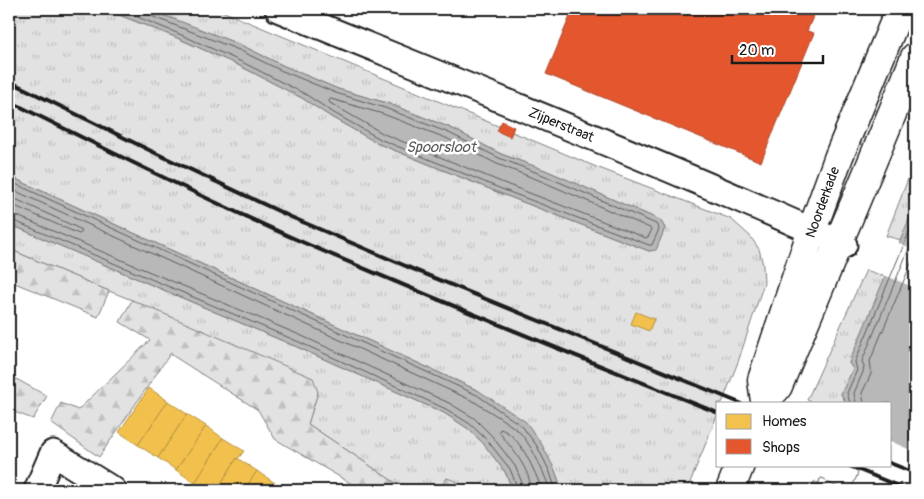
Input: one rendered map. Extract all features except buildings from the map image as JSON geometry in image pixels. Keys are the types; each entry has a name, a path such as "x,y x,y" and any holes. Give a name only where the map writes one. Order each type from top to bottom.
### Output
{"main road":[{"name":"Noorderkade","path":"765,402 762,380 812,230 839,156 900,9"},
{"name":"Noorderkade","path":"765,402 778,386 841,243 915,57"},
{"path":"730,490 740,466"}],"street":[{"name":"Zijperstraat","path":"278,9 589,135 841,243"},
{"path":"37,490 53,453 113,490"}],"green space":[{"path":"9,9 104,9 175,37 240,66 302,98 379,144 649,251 656,249 665,228 660,220 545,170 501,154 451,128 387,103 338,89 241,45 147,9 217,9 594,166 731,219 750,236 759,249 763,265 764,283 738,362 722,402 716,402 716,418 687,490 562,490 554,468 479,391 9,176"},
{"path":"915,161 915,205 901,240 886,236"},
{"path":"9,224 297,347 444,413 467,428 483,443 505,472 513,490 465,490 447,478 438,490 406,490 308,424 318,392 132,300 9,249"},
{"path":"9,249 109,291 98,317 10,281 9,283"},
{"path":"866,270 886,277 849,363 853,369 841,394 845,402 812,402 807,400"},
{"path":"132,300 313,378 318,392 308,424 406,490 362,490 275,439 258,410 170,354 99,457 51,423 61,403 78,410 150,340 120,322"},
{"path":"9,375 47,396 33,419 9,410"},
{"path":"447,478 458,482 465,490 438,490"}],"water":[{"name":"Spoorsloot","path":"104,9 147,9 241,45 338,89 387,103 451,128 501,154 545,170 660,220 665,228 656,250 649,251 379,144 302,98 240,66 175,37"},
{"path":"9,176 479,391 526,422 541,443 554,468 562,490 513,490 505,472 483,443 467,428 444,413 297,347 9,224"},
{"path":"915,205 915,490 807,490 811,488 819,471 847,484 888,466 892,466 892,402 845,402 841,394 853,369 849,363"}],"pier":[{"path":"897,242 915,250 915,288 884,275"},
{"path":"892,442 915,452 915,490 838,490 812,480 818,468 846,481 852,466 892,466"}],"railway":[{"path":"9,81 291,217 415,270 738,402"},
{"path":"9,101 115,154 293,238 558,349 716,412"},
{"path":"892,464 915,473"},
{"path":"849,466 908,490"}]}
